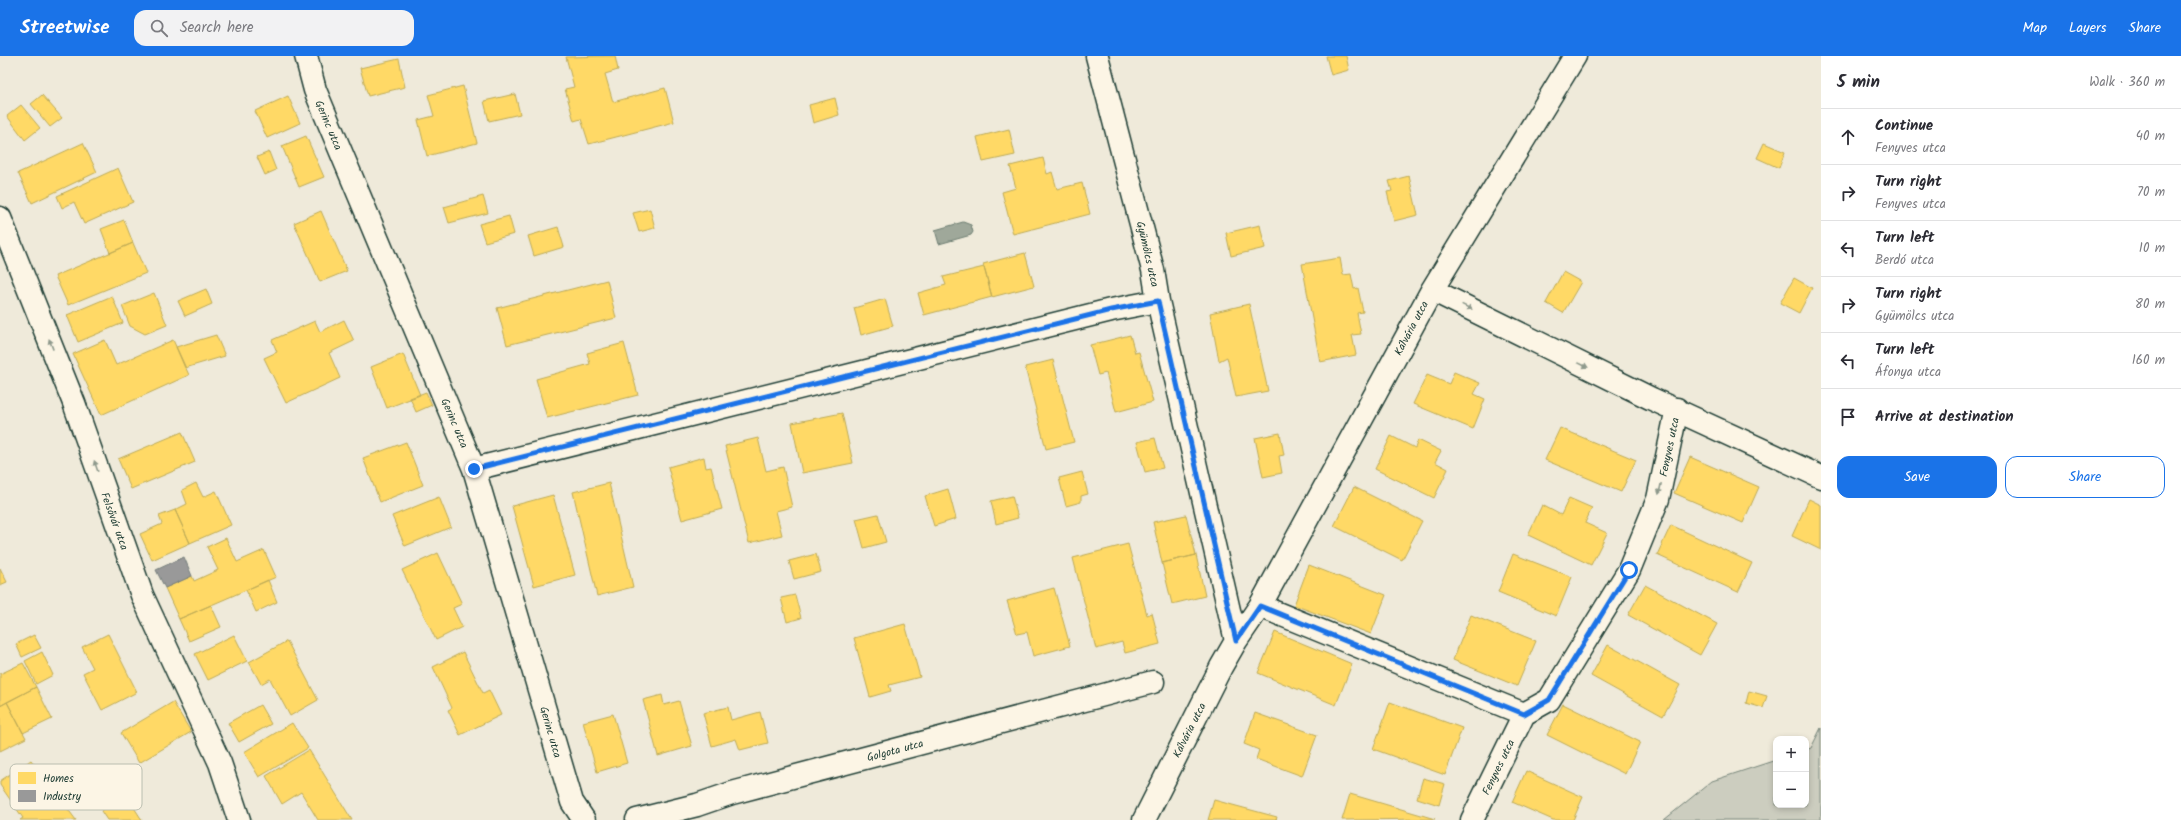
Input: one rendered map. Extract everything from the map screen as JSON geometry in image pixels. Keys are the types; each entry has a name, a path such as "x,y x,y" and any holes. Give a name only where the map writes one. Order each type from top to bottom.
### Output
{"street":[{"name":"Gerinc utca","path":"306,56 314,90 474,469 572,802 584,820"},
{"name":"Gyümölcs utca","path":"1097,56 1153,270 1158,301 1236,641"},
{"name":"Kálvária utca","path":"1144,820 1236,641 1260,606 1432,290 1575,56"},
{"name":"Felsővár utca","path":"0,218 74,403 142,595 220,763 239,820"},
{"name":"Fenyves utca","path":"1432,290 1677,409 1658,499 1629,570 1549,700 1524,714 1472,820"},
{"path":"474,469 1111,310 1158,301"},
{"path":"1677,409 1821,477"},
{"path":"1260,606 1524,714"},
{"name":"Golgota utca","path":"637,820 697,805 740,791 1153,682"}],"shaded area":[{"path":"963,222 971,225 973,232 971,235 939,244 935,230"},
{"path":"1821,728 1821,820 1664,820 1712,781 1773,761 1773,808 1809,808 1809,749 1811,748"}],"building: Homes":[{"path":"615,56 618,70 605,74 613,102 665,88 674,122 589,144 581,119 574,121 565,89 574,87 566,57"},
{"path":"1326,56 1346,56 1349,70 1331,75"},
{"path":"399,59 405,87 368,96 360,68"},
{"path":"463,86 477,143 427,156 418,120 434,116 428,95"},
{"path":"515,94 520,114 489,121 484,101"},
{"path":"42,95 62,118 50,127 31,104"},
{"path":"288,96 300,123 267,138 255,111"},
{"path":"835,98 839,115 813,123 809,105"},
{"path":"21,105 40,128 25,140 7,116"},
{"path":"1009,129 1015,155 983,162 977,137"},
{"path":"306,136 324,177 299,187 282,146"},
{"path":"83,143 97,172 32,203 18,173"},
{"path":"1764,143 1785,152 1779,168 1757,158"},
{"path":"269,152 276,170 265,175 257,157"},
{"path":"1043,158 1047,174 1052,172 1057,189 1082,183 1090,214 1013,234 1002,192 1016,188 1010,166"},
{"path":"118,168 133,202 84,224 74,202 62,208 57,196"},
{"path":"1409,176 1418,215 1394,221 1387,192 1392,191 1389,181"},
{"path":"483,196 488,213 449,223 444,207"},
{"path":"650,209 655,228 639,232 633,213"},
{"path":"321,211 347,271 320,282 294,223"},
{"path":"509,216 514,234 485,242 479,224"},
{"path":"124,220 133,243 110,253 101,229"},
{"path":"1260,225 1265,248 1231,256 1226,233"},
{"path":"558,227 564,247 534,256 528,236"},
{"path":"133,243 146,273 68,305 55,276"},
{"path":"1025,253 1034,286 992,297 983,264"},
{"path":"1340,258 1343,275 1351,274 1354,289 1358,288 1363,312 1357,313 1361,334 1352,335 1356,355 1320,362 1302,264"},
{"path":"984,267 992,297 924,315 918,293 946,285 943,277"},
{"path":"1563,272 1581,282 1563,313 1546,303"},
{"path":"1794,278 1812,288 1799,313 1780,303"},
{"path":"607,280 616,318 507,345 497,308"},
{"path":"206,289 212,304 185,316 178,301"},
{"path":"154,293 167,325 145,334 130,326 122,306"},
{"path":"112,296 123,323 78,342 67,315"},
{"path":"885,299 893,326 861,335 854,308"},
{"path":"1249,304 1268,391 1236,397 1227,357 1219,361 1210,313"},
{"path":"344,320 354,341 329,353 340,378 286,403 264,358 277,352 272,340 315,321 320,332"},
{"path":"216,335 225,356 185,368 176,347"},
{"path":"1130,335 1135,353 1139,352 1153,402 1116,412 1106,373 1098,375 1090,345"},
{"path":"105,340 116,365 173,340 189,375 101,415 73,354"},
{"path":"624,343 638,395 547,418 536,379 590,364 587,353"},
{"path":"403,354 420,395 387,408 371,367"},
{"path":"1053,360 1074,442 1046,449 1025,367"},
{"path":"1454,372 1480,383 1474,394 1485,399 1473,429 1413,404 1427,375 1449,384"},
{"path":"426,392 432,405 416,412 410,398"},
{"path":"842,413 853,463 802,473 792,423"},
{"path":"1560,428 1636,460 1621,492 1545,460"},
{"path":"182,432 195,462 131,489 118,459"},
{"path":"1280,433 1284,455 1279,456 1282,473 1263,477 1255,438"},
{"path":"1391,436 1415,448 1418,440 1441,451 1435,462 1448,469 1434,498 1375,469"},
{"path":"758,438 766,471 783,467 792,507 776,511 782,535 749,543 725,446"},
{"path":"1155,438 1163,468 1145,472 1137,442"},
{"path":"406,442 423,485 380,502 363,458"},
{"path":"704,457 706,468 711,467 722,509 682,520 668,467"},
{"path":"1690,457 1759,487 1743,523 1674,493"},
{"path":"1082,472 1088,494 1081,496 1081,502 1066,506 1059,478"},
{"path":"196,483 203,497 216,491 231,525 190,543 175,510 187,504 182,490"},
{"path":"609,483 633,587 597,596 573,492"},
{"path":"1354,487 1422,521 1402,560 1334,526"},
{"path":"948,489 956,519 934,526 925,496"},
{"path":"553,495 575,575 534,586 512,506"},
{"path":"1012,496 1018,518 996,524 991,501"},
{"path":"439,497 451,527 405,546 392,516"},
{"path":"1569,498 1592,508 1585,523 1607,533 1591,565 1528,535 1542,505 1561,515"},
{"path":"1809,499 1821,505 1821,550 1792,536"},
{"path":"175,510 190,543 152,560 140,534 162,524 159,516"},
{"path":"878,514 886,542 864,548 856,519"},
{"path":"1186,515 1196,555 1162,563 1153,522"},
{"path":"1671,525 1752,563 1738,592 1657,555"},
{"path":"226,538 237,562 264,550 276,577 179,619 165,588 192,576 194,581 218,570 207,547"},
{"path":"1128,544 1147,615 1152,613 1160,644 1125,653 1122,642 1096,649 1073,558"},
{"path":"438,553 462,604 453,608 462,627 436,640 402,570"},
{"path":"816,554 821,572 794,579 789,561"},
{"path":"1513,554 1572,577 1556,616 1498,592"},
{"path":"1196,555 1205,596 1172,604 1162,563"},
{"path":"1309,565 1386,595 1371,634 1294,605"},
{"path":"0,568 7,582 0,585"},
{"path":"268,580 277,602 256,612 246,590"},
{"path":"1645,585 1717,624 1700,655 1628,615"},
{"path":"1054,588 1070,646 1033,656 1027,632 1017,634 1007,601"},
{"path":"795,595 801,618 787,622 781,598"},
{"path":"211,605 221,627 189,641 179,619"},
{"path":"1471,615 1536,641 1517,686 1453,660"},
{"path":"905,624 920,677 889,685 891,691 870,697 854,638"},
{"path":"1275,632 1352,664 1336,705 1258,673"},
{"path":"108,634 137,692 102,710 83,673 93,668 82,647"},
{"path":"34,635 41,648 22,657 16,644"},
{"path":"234,635 247,661 208,680 195,654"},
{"path":"287,641 318,700 290,716 270,679 261,684 249,662"},
{"path":"1608,645 1680,685 1663,716 1591,676"},
{"path":"42,652 53,675 36,684 25,661"},
{"path":"463,652 483,693 489,690 501,715 460,735 448,710 452,708 433,667"},
{"path":"23,663 36,687 0,706 0,674"},
{"path":"36,687 52,719 23,733 7,702"},
{"path":"1749,691 1767,696 1763,708 1746,703"},
{"path":"662,695 664,705 679,701 692,746 658,756 643,700"},
{"path":"7,702 26,738 0,751 0,706"},
{"path":"173,702 191,732 139,763 121,733"},
{"path":"1390,702 1462,728 1445,775 1373,749"},
{"path":"1563,704 1640,742 1625,774 1547,735"},
{"path":"260,705 271,724 239,742 228,723"},
{"path":"728,707 731,720 760,712 768,743 740,750 736,739 712,746 703,713"},
{"path":"1255,713 1317,735 1302,776 1256,759 1259,750 1244,744"},
{"path":"613,714 627,763 597,772 583,722"},
{"path":"292,723 308,748 259,777 244,752"},
{"path":"309,750 352,820 318,820 301,792 282,804 266,776"},
{"path":"31,760 34,764 25,764"},
{"path":"1526,771 1583,797 1573,820 1553,820 1512,802"},
{"path":"10,774 10,799 0,785 0,781"},
{"path":"1423,778 1445,784 1439,805 1417,798"},
{"path":"1350,794 1435,819 1342,820"},
{"path":"1214,800 1277,817 1276,820 1208,820"},
{"path":"17,810 68,810 76,820 20,820 23,818"},
{"path":"136,810 142,820 107,820 101,811"}],"building: Industry":[{"path":"184,557 192,576 165,588 156,570"}],"route":[{"path":"474,469 1111,310 1158,301 1187,420 1236,641 1260,606 1524,714 1549,700 1629,570"}]}
